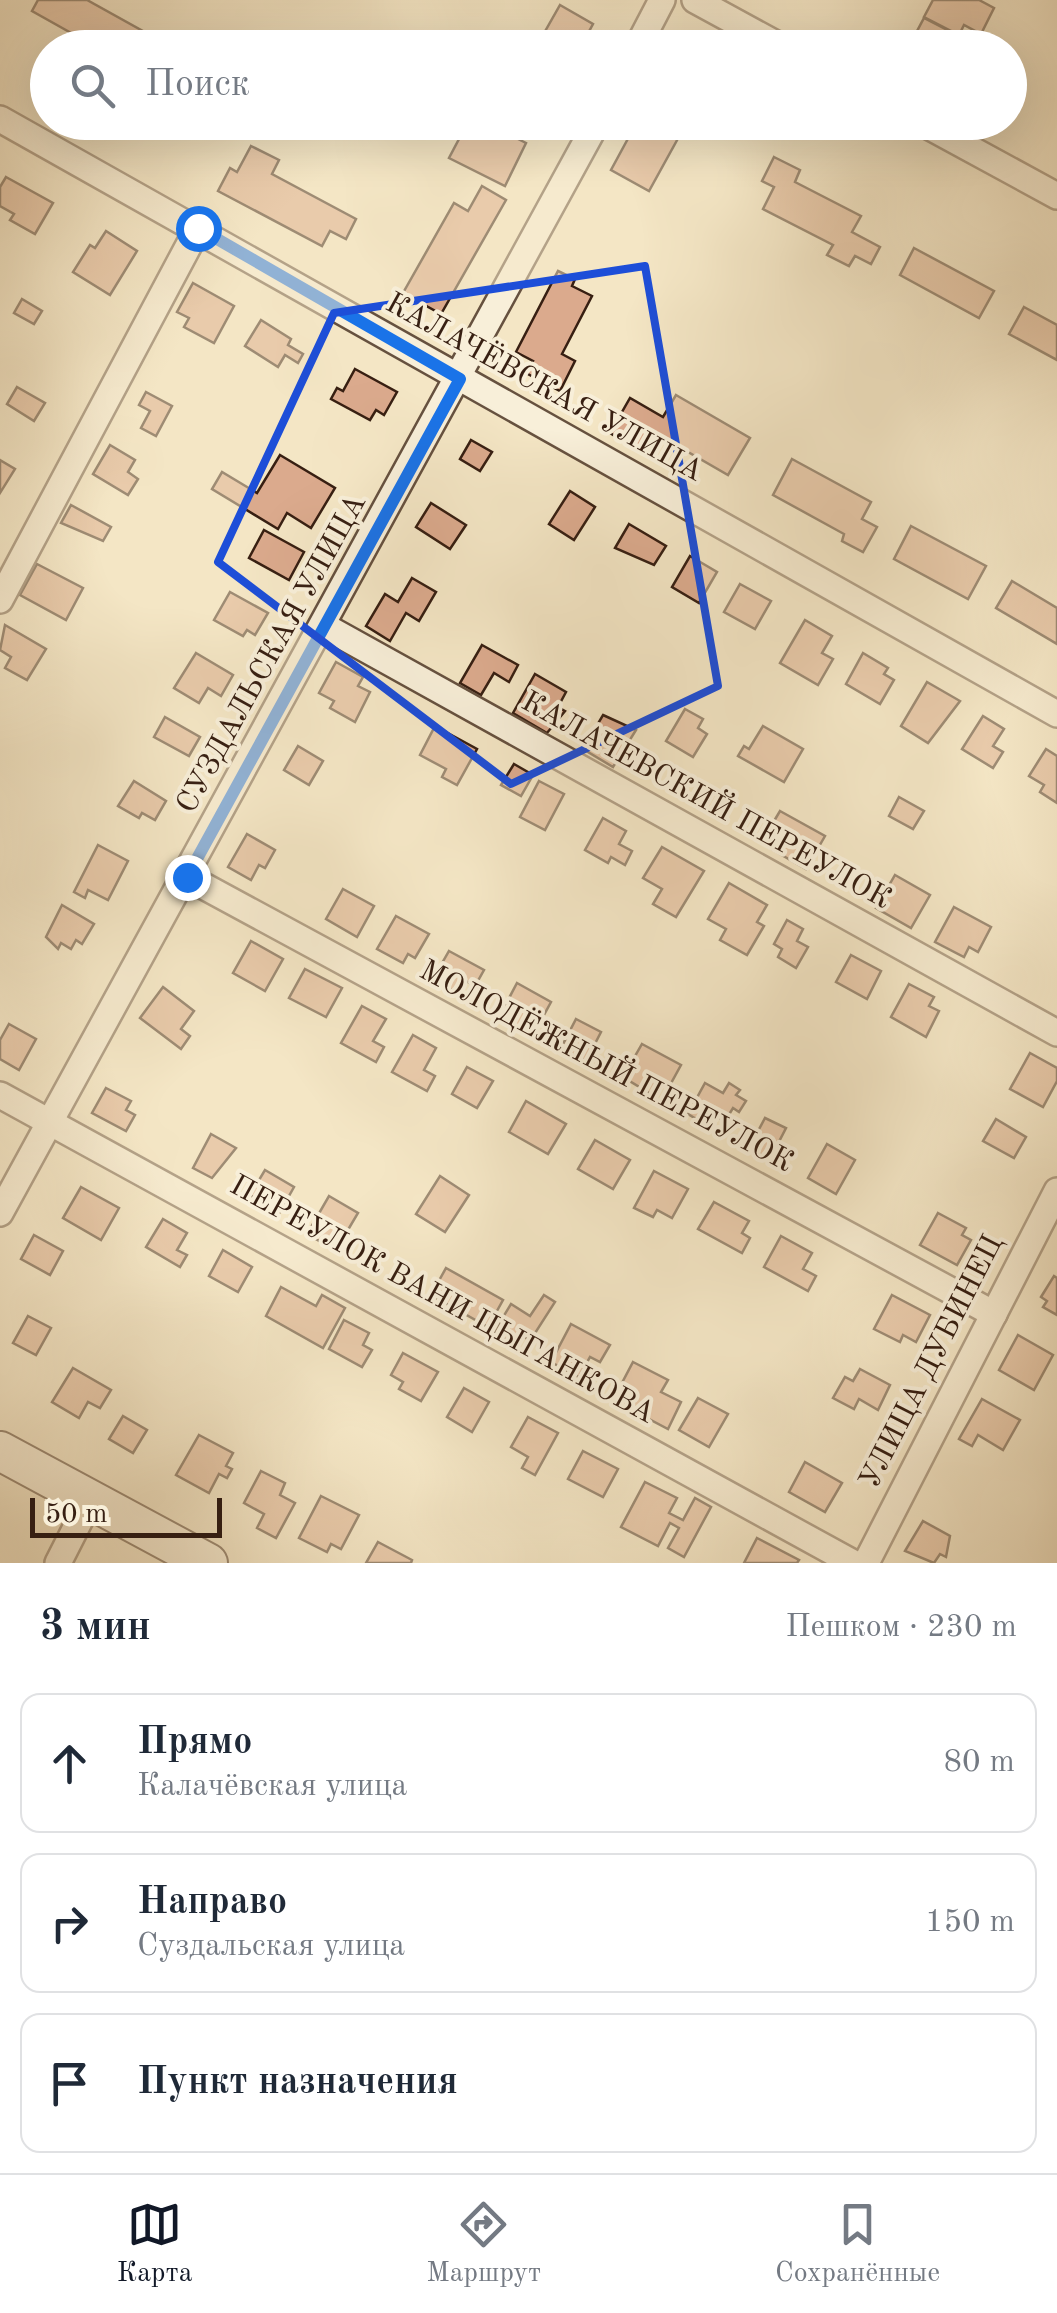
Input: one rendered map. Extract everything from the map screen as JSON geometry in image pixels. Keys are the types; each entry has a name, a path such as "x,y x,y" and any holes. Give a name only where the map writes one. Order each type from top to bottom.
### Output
{"street":[{"path":"646,30 662,0"},
{"path":"695,0 749,30"},
{"name":"КАЛАЧЁВСКАЯ УЛИЦА","path":"0,119 30,136"},
{"name":"КАЛАЧЁВСКАЯ УЛИЦА","path":"38,140 1057,714"},
{"name":"СУЗДАЛЬСКАЯ УЛИЦА","path":"0,1214 587,140"},
{"path":"954,140 1057,196"},
{"path":"0,600 198,228"},
{"name":"КАЛАЧЕВСКИЙ ПЕРЕУЛОК","path":"324,626 1057,1033"},
{"name":"МОЛОДЁЖНЫЙ ПЕРЕУЛОК","path":"187,877 994,1314"},
{"name":"ПЕРЕУЛОК ВАНИ ЦЫГАНКОВА","path":"0,1094 853,1563"},
{"name":"УЛИЦА ДУБИНЕЦ","path":"866,1563 1057,1191"},
{"path":"0,1452 208,1563"},
{"path":"58,1563 90,1500"}],"highlighted area":[{"path":"645,266 718,686 511,784 218,562 334,313"}],"building":[{"path":"38,0 87,0 141,30 66,30 32,11"},
{"path":"933,0 979,0 994,8 983,30 964,25 962,30 949,30 924,17"},
{"path":"560,5 593,24 590,30 546,30"},
{"path":"924,18 947,30 918,30"},
{"path":"458,140 526,143 505,186 449,158"},
{"path":"627,140 677,140 649,191 611,170"},
{"path":"251,146 279,160 272,174 356,219 346,239 330,231 322,246 218,191 230,168 237,172"},
{"path":"774,157 800,170 795,182 861,216 852,232 880,247 871,264 855,256 849,266 827,255 833,245 763,209 774,187 762,181"},
{"path":"6,177 53,203 35,234 10,220 14,214 0,206 0,187"},
{"path":"482,186 506,200 441,314 403,293 454,203 468,211"},
{"path":"106,231 137,251 110,295 73,272 90,245 95,248"},
{"path":"914,248 994,291 979,318 900,275"},
{"path":"558,271 575,279 572,286 592,296 562,354 575,361 560,391 526,373 533,361 516,352"},
{"path":"193,283 234,306 214,343 184,327 189,318 177,312"},
{"path":"22,299 42,311 34,324 14,313"},
{"path":"1024,307 1057,325 1057,360 1009,334"},
{"path":"261,320 291,339 288,345 303,354 298,363 285,355 278,367 245,346"},
{"path":"355,369 397,392 384,415 376,410 370,420 331,399 337,388 343,391"},
{"path":"17,387 45,403 34,421 7,404"},
{"path":"146,392 172,406 156,436 141,428 150,411 139,405"},
{"path":"676,395 750,438 728,475 655,433 643,453 610,433 630,398 663,417"},
{"path":"471,440 492,452 480,471 460,459"},
{"path":"110,445 135,460 128,472 138,479 128,495 93,474"},
{"path":"280,455 335,488 311,528 287,513 278,529 212,489 222,472 257,493"},
{"path":"792,459 871,502 862,519 877,527 863,552 842,541 844,534 773,495"},
{"path":"0,460 15,469 0,493"},
{"path":"570,491 595,507 574,540 549,524"},
{"path":"431,503 466,525 450,549 416,527"},
{"path":"71,505 111,527 103,541 61,523"},
{"path":"629,524 666,546 654,565 615,548"},
{"path":"911,526 986,566 968,599 894,559"},
{"path":"264,530 304,552 289,580 249,558"},
{"path":"690,556 717,572 699,603 672,587"},
{"path":"37,564 83,588 66,620 20,595"},
{"path":"412,578 436,592 419,621 406,613 390,641 366,626 385,594 398,602"},
{"path":"1012,581 1057,608 1057,644 996,608"},
{"path":"740,584 771,601 755,629 724,612"},
{"path":"230,592 268,613 255,635 247,630 243,636 214,620"},
{"path":"805,620 832,636 822,653 833,659 818,685 780,663"},
{"path":"5,625 46,649 27,680 5,668 11,657 0,650"},
{"path":"482,645 518,665 509,682 494,673 481,695 460,683"},
{"path":"196,653 233,675 221,696 208,688 199,703 174,688"},
{"path":"863,653 888,668 884,674 894,680 880,704 846,684"},
{"path":"336,662 363,677 358,686 370,692 355,722 330,708 334,701 319,693"},
{"path":"535,674 566,692 558,707 565,711 547,733 513,713"},
{"path":"927,682 960,701 928,743 901,726"},
{"path":"685,709 703,719 698,728 707,734 693,757 666,741"},
{"path":"603,715 636,730 613,767 583,749"},
{"path":"983,716 1004,729 993,746 1003,752 993,768 962,749"},
{"path":"165,717 200,737 189,756 154,737"},
{"path":"435,726 477,749 457,785 442,777 446,769 420,755"},
{"path":"763,726 803,749 784,782 738,756 744,746 749,749"},
{"path":"298,746 323,761 309,785 284,770"},
{"path":"1046,749 1057,756 1057,803 1040,792 1044,785 1029,776"},
{"path":"514,764 533,775 521,796 501,785"},
{"path":"134,781 166,801 155,820 142,813 139,818 118,806"},
{"path":"539,781 564,794 545,830 520,817"},
{"path":"899,797 924,811 913,829 889,816"},
{"path":"780,811 825,836 806,869 761,843"},
{"path":"603,818 626,831 619,844 632,851 625,865 611,857 608,863 585,850"},
{"path":"247,834 275,850 265,868 259,865 251,880 228,867"},
{"path":"98,845 128,861 108,900 88,890 85,898 74,892"},
{"path":"662,847 704,871 676,917 653,904 662,889 643,878"},
{"path":"895,875 930,895 911,928 876,908"},
{"path":"729,883 767,905 757,922 764,926 747,955 720,940 726,929 708,919"},
{"path":"343,889 374,906 357,937 326,919"},
{"path":"62,905 94,924 82,944 76,940 71,949 61,943 58,949 46,937"},
{"path":"954,907 991,927 978,952 969,947 964,957 935,942"},
{"path":"396,916 429,934 415,958 408,954 403,963 377,949"},
{"path":"787,920 803,929 797,941 808,947 796,968 778,957 782,949 774,944"},
{"path":"251,941 283,959 265,991 233,973"},
{"path":"449,951 484,970 475,986 464,980 457,993 433,979"},
{"path":"851,955 881,971 867,999 836,982"},
{"path":"305,969 342,988 326,1017 289,998"},
{"path":"517,983 551,1002 538,1026 527,1020 522,1029 499,1017"},
{"path":"909,984 934,997 929,1006 939,1011 926,1037 891,1017"},
{"path":"163,987 194,1011 181,1029 190,1036 181,1049 140,1018"},
{"path":"362,1006 386,1019 373,1041 384,1047 376,1062 341,1043"},
{"path":"576,1019 601,1032 586,1061 561,1048"},
{"path":"9,1024 36,1039 19,1070 0,1059 0,1040"},
{"path":"413,1035 436,1048 424,1070 435,1076 427,1091 392,1072"},
{"path":"642,1044 681,1065 670,1085 660,1080 651,1094 623,1077"},
{"path":"1030,1053 1057,1068 1057,1081 1043,1107 1010,1089"},
{"path":"467,1067 493,1081 477,1108 452,1094"},
{"path":"705,1083 723,1093 729,1083 740,1090 736,1095 746,1101 739,1112 733,1108 725,1121 717,1117 711,1128 688,1114"},
{"path":"106,1088 131,1101 126,1110 135,1115 126,1131 92,1113"},
{"path":"526,1101 566,1124 548,1154 509,1132"},
{"path":"765,1118 786,1128 770,1159 749,1148"},
{"path":"996,1119 1026,1137 1014,1158 983,1141"},
{"path":"211,1134 236,1148 212,1178 193,1168"},
{"path":"595,1140 630,1160 613,1189 578,1169"},
{"path":"827,1144 855,1160 836,1194 808,1178"},
{"path":"265,1170 294,1187 280,1212 250,1195"},
{"path":"654,1171 688,1189 672,1218 657,1210 653,1217 634,1208"},
{"path":"440,1176 469,1195 445,1232 416,1214"},
{"path":"81,1187 119,1208 101,1240 63,1218"},
{"path":"329,1196 358,1213 342,1240 336,1237 330,1247 307,1234"},
{"path":"714,1202 749,1221 742,1233 750,1238 742,1253 698,1229"},
{"path":"938,1213 966,1228 962,1235 971,1240 957,1265 920,1245"},
{"path":"163,1219 187,1233 177,1250 187,1255 180,1267 146,1247"},
{"path":"34,1235 63,1251 50,1275 21,1259"},
{"path":"781,1236 812,1253 803,1269 816,1276 808,1291 764,1267"},
{"path":"223,1250 252,1267 238,1292 209,1276"},
{"path":"446,1268 503,1300 488,1327 431,1295"},
{"path":"1054,1276 1057,1315 1043,1307 1047,1301 1041,1297"},
{"path":"281,1287 316,1306 322,1295 345,1308 323,1348 266,1316"},
{"path":"544,1295 555,1302 530,1341 523,1336 517,1347 494,1332 511,1304 530,1316"},
{"path":"892,1295 930,1315 916,1342 903,1335 900,1342 874,1329"},
{"path":"28,1316 51,1328 36,1355 13,1343"},
{"path":"344,1320 369,1333 363,1345 372,1350 362,1367 329,1349"},
{"path":"571,1324 610,1345 600,1362 590,1357 579,1377 551,1362"},
{"path":"1018,1335 1053,1355 1034,1390 999,1370"},
{"path":"403,1353 438,1372 421,1401 399,1389 403,1382 391,1375"},
{"path":"633,1362 668,1380 661,1392 681,1402 668,1429 613,1400"},
{"path":"73,1368 111,1390 100,1408 88,1402 79,1418 52,1402"},
{"path":"860,1369 890,1385 878,1410 859,1399 854,1409 833,1398 845,1377 853,1381"},
{"path":"464,1388 489,1402 472,1432 447,1417"},
{"path":"698,1398 728,1414 709,1447 679,1430"},
{"path":"982,1399 1020,1420 1003,1450 978,1435 972,1446 959,1439"},
{"path":"123,1416 147,1430 133,1453 109,1439"},
{"path":"528,1417 558,1433 535,1475 522,1468 528,1457 511,1447"},
{"path":"199,1435 233,1453 226,1466 232,1469 227,1478 219,1474 209,1493 176,1475"},
{"path":"583,1451 618,1469 603,1497 568,1479"},
{"path":"805,1462 842,1483 825,1512 789,1492"},
{"path":"261,1471 285,1483 280,1495 295,1503 276,1538 257,1528 264,1514 244,1503"},
{"path":"645,1482 677,1498 669,1513 683,1520 695,1498 711,1507 684,1557 668,1548 679,1528 670,1523 658,1546 621,1527"},
{"path":"321,1496 359,1515 341,1549 331,1544 327,1552 299,1538"},
{"path":"923,1521 950,1536 946,1557 940,1554 934,1563 905,1551"},
{"path":"757,1538 799,1560 744,1563"},
{"path":"378,1542 412,1560 411,1563 366,1563"}],"route":[{"path":"187,877 460,379 198,228"}]}
